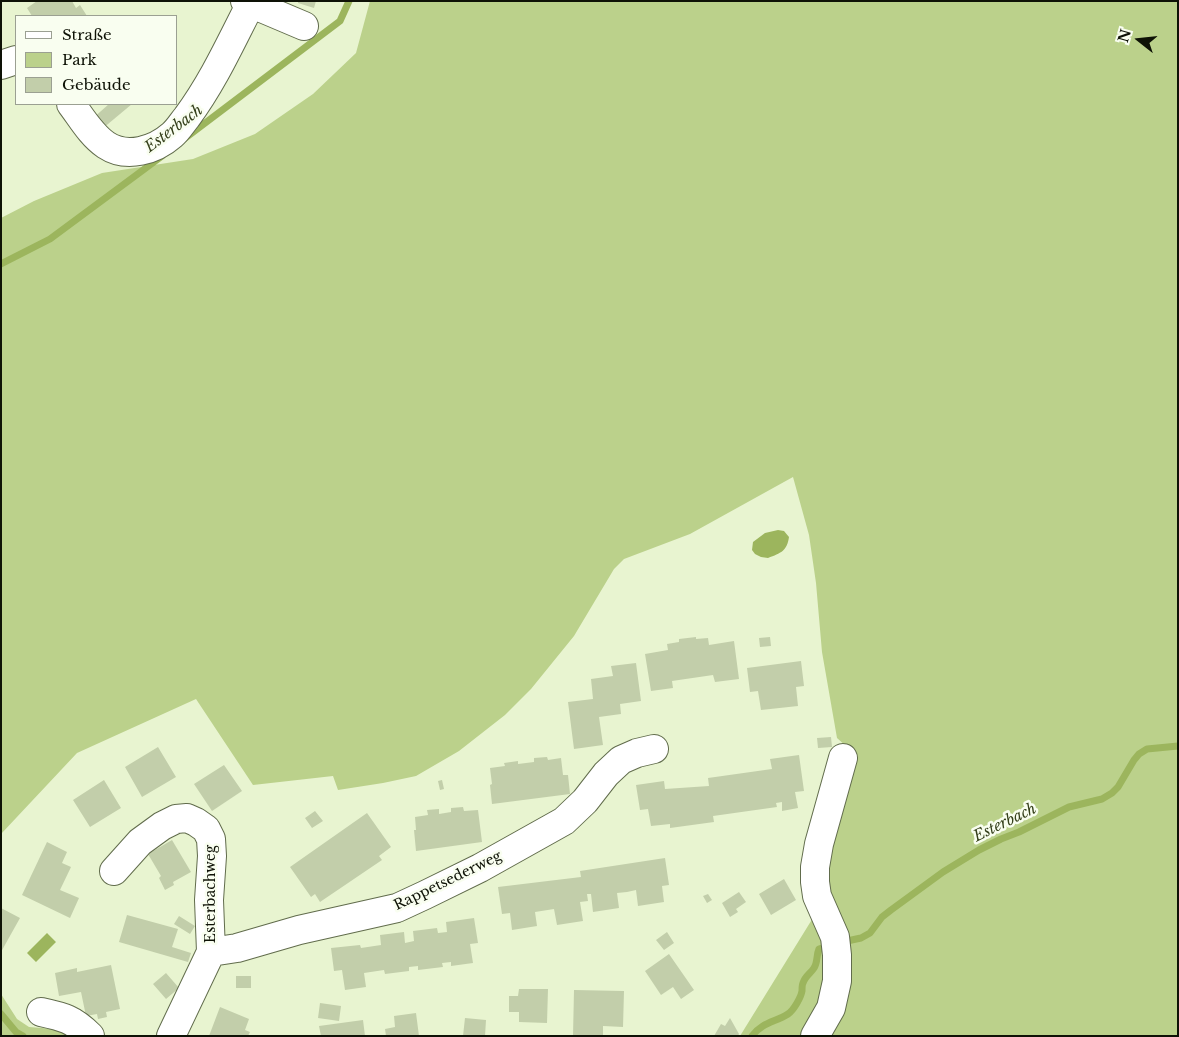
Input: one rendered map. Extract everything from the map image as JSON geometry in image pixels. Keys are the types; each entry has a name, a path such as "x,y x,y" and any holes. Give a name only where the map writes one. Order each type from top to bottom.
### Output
{"street":[{"path":"72,105 95,136 105,144 116,150 129,152 144,151 158,145 174,134 194,106 216,70 248,2 304,26"},
{"path":"1,65 15,60"},
{"name":"Rappetsederweg","path":"211,952 237,948 299,930 397,908 480,868 564,821 585,801 606,774 621,760 637,752 654,749"},
{"path":"815,1036 831,1008 837,982 837,955 835,937 818,896 815,882 815,867 819,844 843,758"},
{"name":"Esterbachweg","path":"114,870 140,842 176,818 187,818 196,822 206,829 211,839 212,856 209,900 211,952 171,1036"},
{"path":"41,1012 63,1017 77,1023 90,1036"}],"green space":[{"path":"370,1 1178,1 1178,1036 740,1036 824,900 820,859 847,747 837,738 822,652 816,583 809,535 793,477 690,534 624,559 614,569 574,636 531,689 505,715 459,751 416,776 338,790 333,776 253,785 196,699 77,753 1,834 1,218 34,201 102,173 193,159 255,134 313,94 356,53"},
{"path":"1,994 17,1019 29,1027 54,1029 74,1036 1,1036"}],"shaded area":[{"path":"778,530 784,531 789,537 783,551 768,558 755,554 752,550 753,542 765,533"},
{"path":"47,933 56,942 36,962 27,953"}],"building":[{"path":"37,1 72,1 76,8 80,5 86,15 31,15 27,8"},
{"path":"298,1 316,1 314,8 298,3"},
{"path":"108,105 131,105 102,129 92,119"},
{"path":"696,637 696,639 708,638 709,645 734,641 739,679 715,682 713,675 672,681 673,688 651,691 645,654 668,650 667,644 679,642 679,639"},
{"path":"770,637 771,646 760,647 759,638"},
{"path":"801,661 804,686 796,687 798,706 761,710 758,691 750,692 747,668"},
{"path":"636,663 641,701 620,704 621,714 599,717 603,745 574,749 568,702 593,699 591,679 613,676 611,666"},
{"path":"831,737 832,747 818,748 817,738"},
{"path":"158,747 176,777 142,797 125,767"},
{"path":"799,755 804,791 795,792 798,808 782,811 782,802 776,803 777,807 713,816 714,822 670,828 670,824 651,826 648,809 640,810 636,785 664,781 665,789 709,786 708,778 772,769 770,759"},
{"path":"547,757 548,760 561,758 563,775 568,775 570,794 492,804 490,768 505,766 504,763 518,761 518,764 534,762 534,758"},
{"path":"224,765 242,791 212,811 194,784"},
{"path":"104,780 121,808 90,827 73,800"},
{"path":"442,780 444,789 440,790 438,781"},
{"path":"463,807 464,811 478,810 482,842 416,851 415,817 428,815 427,810 439,809 439,814 451,812 451,808"},
{"path":"315,811 323,821 312,828 305,818"},
{"path":"367,813 391,847 379,856 382,860 320,902 315,894 311,897 290,867"},
{"path":"172,840 191,872 173,882 174,885 165,890 159,878 161,876 148,854"},
{"path":"47,842 67,852 62,863 71,867 60,890 79,898 70,918 22,895"},
{"path":"665,858 669,885 662,886 664,902 638,906 636,890 617,893 619,908 593,912 591,894 587,894 588,901 580,902 583,921 557,925 554,909 535,912 537,926 512,930 510,913 502,914 498,887 581,877 580,871"},
{"path":"784,879 796,900 771,915 759,894"},
{"path":"739,892 746,902 736,909 738,912 730,917 722,903"},
{"path":"708,894 712,900 707,903 703,896"},
{"path":"1,908 20,918 1,952"},
{"path":"127,915 178,929 172,947 191,953 188,962 119,942"},
{"path":"179,916 195,926 190,934 174,924"},
{"path":"474,918 478,943 470,944 473,963 451,966 451,962 442,963 443,967 418,970 418,966 409,967 409,971 385,974 384,970 364,973 366,987 345,990 342,970 334,971 331,948 360,945 361,948 381,945 380,935 404,932 405,943 414,941 413,931 437,928 438,933 447,932 446,922"},
{"path":"667,932 674,943 664,950 656,940"},
{"path":"669,954 694,990 681,999 673,987 661,995 645,971"},
{"path":"111,965 120,1009 106,1012 107,1017 98,1019 97,1014 86,1016 81,992 59,996 55,973 77,968 77,972"},
{"path":"166,973 179,988 166,999 153,984"},
{"path":"236,976 251,976 251,988 236,988"},
{"path":"519,989 548,989 547,1023 519,1022 519,1012 509,1012 509,996 518,996"},
{"path":"574,990 624,991 623,1027 603,1026 603,1036 573,1036"},
{"path":"320,1003 341,1006 339,1021 318,1018"},
{"path":"220,1007 249,1019 245,1030 250,1032 248,1036 209,1036"},
{"path":"416,1013 419,1036 386,1036 385,1029 395,1027 394,1016"},
{"path":"465,1018 486,1020 485,1036 463,1036"},
{"path":"730,1018 739,1034 738,1036 714,1036 721,1024 725,1026"},
{"path":"363,1020 365,1036 321,1036 319,1026"}],"waterway":[{"name":"Esterbach","path":"184,139 340,21 349,1"},
{"name":"Esterbach","path":"1,264 50,239 162,156"},
{"name":"Esterbach","path":"847,941 861,938 870,933 882,917 891,910 943,872 979,850 1069,807 1102,799 1112,793 1118,787 1134,760 1147,749 1178,746"},
{"name":"Esterbach","path":"752,1036 760,1028 793,1010 800,997 802,984 815,966 819,949 825,947"},
{"name":"Esterbach","path":"1,1014 16,1032 23,1036"}]}
